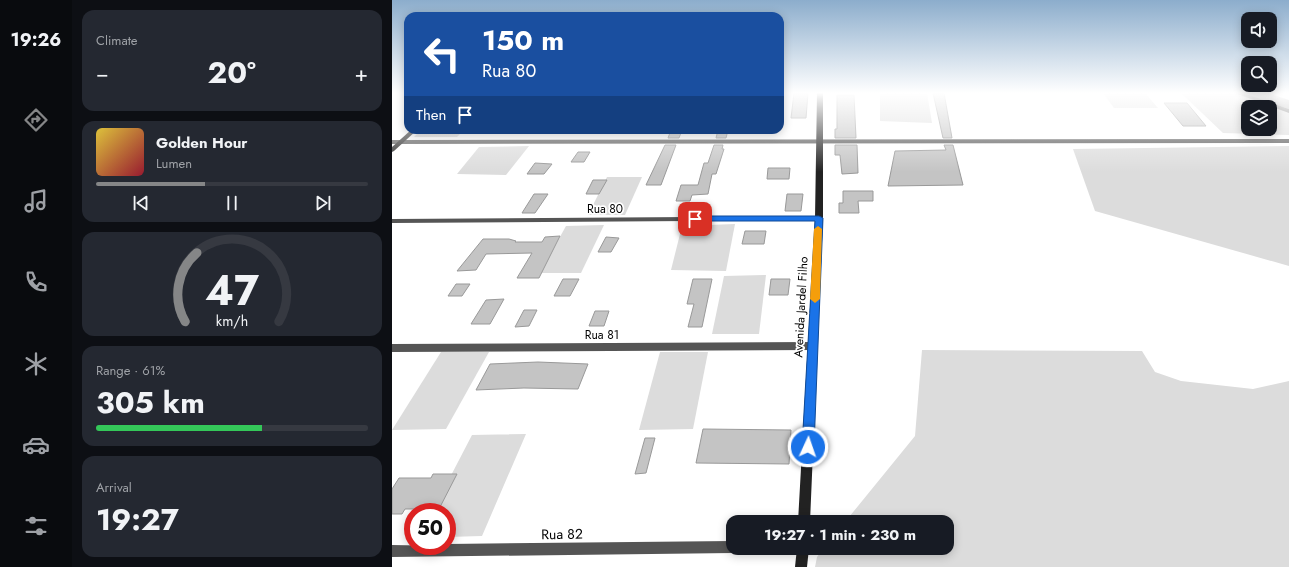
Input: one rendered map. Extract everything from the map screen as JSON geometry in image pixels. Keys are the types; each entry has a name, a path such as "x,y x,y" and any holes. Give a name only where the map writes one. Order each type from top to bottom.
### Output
{"main road":[{"name":"Avenida Jardel Filho","path":"804,515 819,218 821,119"},
{"path":"392,150 410,134"},
{"path":"801,567 802,555"}],"street":[{"path":"392,142 1289,141"},
{"name":"Rua 80","path":"392,221 819,218"},
{"name":"Rua 81","path":"392,348 813,346"},
{"name":"Rua 82","path":"392,551 726,547"}],"shaded area":[{"path":"880,119 931,119 932,123 880,121"},
{"path":"1209,119 1241,119 1241,134 1223,133"},
{"path":"1277,119 1289,119 1289,135 1277,135"},
{"path":"417,134 460,134 457,137 414,137"},
{"path":"529,146 506,175 457,174 479,147"},
{"path":"1289,146 1289,266 1095,211 1073,149"},
{"path":"607,177 642,177 625,215 588,215"},
{"path":"735,224 726,271 671,270 682,226"},
{"path":"604,225 581,273 540,273 566,226"},
{"path":"766,275 759,334 712,334 724,276"},
{"path":"922,350 1142,351 1155,372 1181,381 1253,389 1289,381 1289,567 815,567 819,555 954,555 954,515 851,515 915,436"},
{"path":"441,352 489,352 446,429 392,430"},
{"path":"660,352 708,352 693,429 639,430"},
{"path":"526,434 482,536 456,537 456,503 437,503 472,435"}],"building":[{"path":"837,119 855,119 856,138 835,138 835,129 837,129"},
{"path":"939,119 949,119 952,138 943,138"},
{"path":"1178,119 1201,119 1206,126 1183,126"},
{"path":"670,134 680,134 679,138 668,138"},
{"path":"717,134 727,134 726,138 716,138"},
{"path":"665,145 676,145 661,185 646,185"},
{"path":"714,145 723,145 722,149 724,149 716,174 712,174 708,194 692,195 690,201 676,201 681,185 698,185 704,163 708,163"},
{"path":"835,145 857,145 858,173 842,174 840,155 835,155"},
{"path":"944,145 953,145 963,185 888,186 895,151 946,150"},
{"path":"578,152 590,152 584,162 571,162"},
{"path":"535,163 552,164 544,174 527,174"},
{"path":"768,168 790,168 789,179 767,179"},
{"path":"593,180 607,180 599,194 586,194"},
{"path":"843,191 873,191 873,201 858,201 859,213 839,213 839,203 843,203"},
{"path":"534,194 548,194 535,213 522,213"},
{"path":"787,194 803,194 801,211 785,211"},
{"path":"745,231 766,231 764,244 742,244"},
{"path":"560,236 539,278 517,278 532,253 486,254 476,270 457,271 483,239 509,239 516,241 515,242 542,242 545,237"},
{"path":"606,237 619,238 611,252 598,252"},
{"path":"563,279 579,279 570,296 554,296"},
{"path":"693,279 712,279 702,327 688,327 694,304 687,304"},
{"path":"771,279 790,279 788,295 769,295"},
{"path":"456,284 470,284 462,296 448,296"},
{"path":"504,299 490,324 471,324 486,300"},
{"path":"524,310 537,310 529,326 515,327"},
{"path":"595,311 609,311 604,326 589,326"},
{"path":"538,362 588,364 578,389 524,388 476,390 490,364"},
{"path":"703,429 791,430 789,464 696,463"},
{"path":"645,438 655,438 646,473 635,474"},
{"path":"433,474 457,474 442,503 404,503 404,511 402,514 392,514 392,489 399,478 431,478"}],"slow traffic":[{"path":"815,299 818,229"}],"route":[{"path":"695,219 819,218 808,447"}]}
